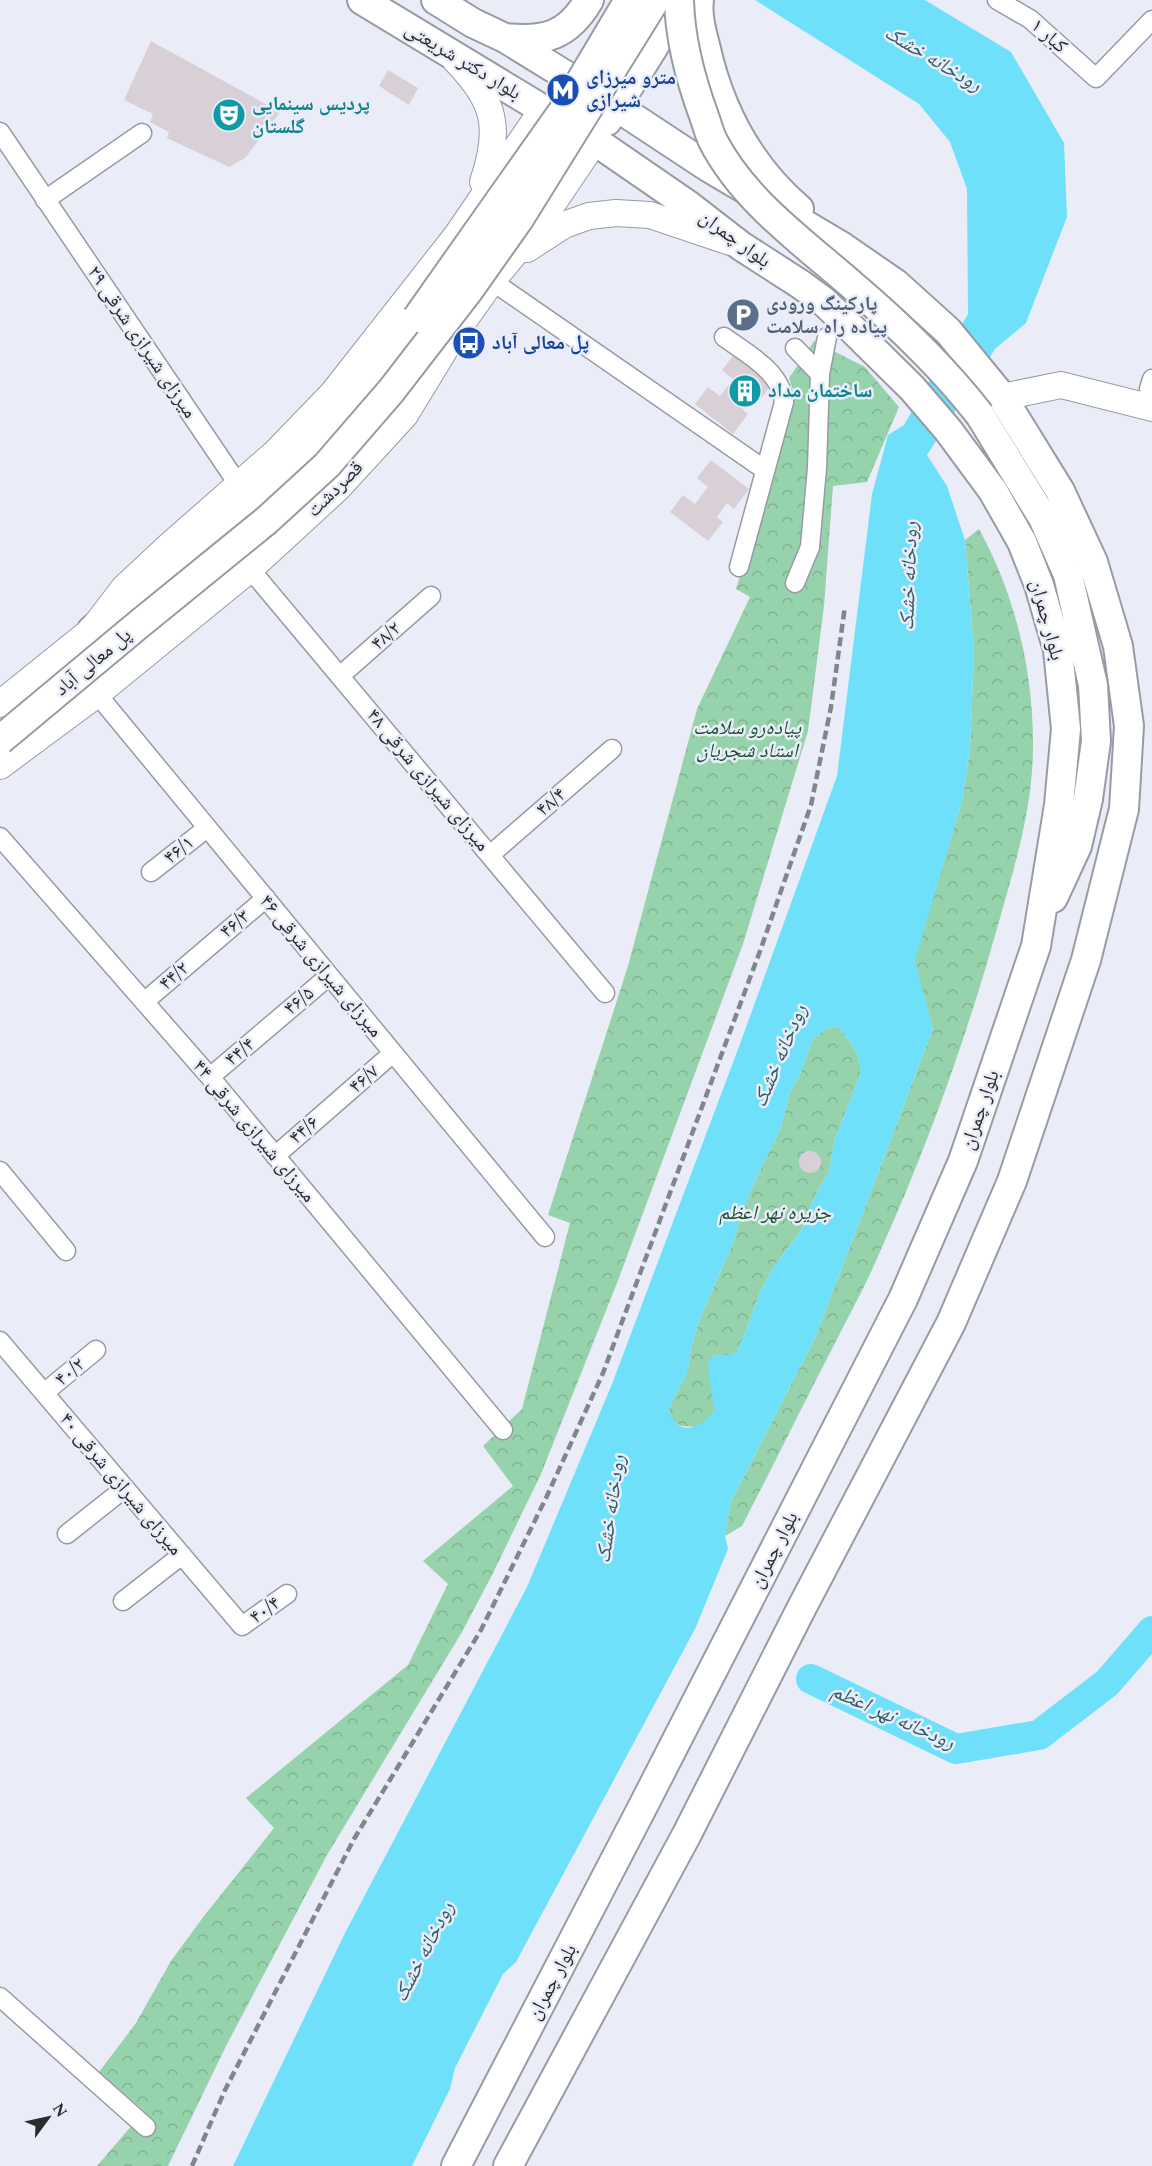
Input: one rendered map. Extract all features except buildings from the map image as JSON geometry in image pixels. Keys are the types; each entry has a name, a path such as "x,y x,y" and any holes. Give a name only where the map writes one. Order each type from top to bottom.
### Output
{"main road":[{"name":"بلوار دکتر شریعتی","path":"362,0 595,141"},
{"name":"بلوار دکتر شریعتی","path":"436,0 473,23 505,38 565,75"},
{"name":"پل معالی آباد","path":"92,630 253,502 333,421 417,318 465,253 563,111 628,0"},
{"name":"پل معالی آباد","path":"0,740 267,520 327,465 391,391 469,290 519,219 655,0"},
{"path":"595,141 680,0"},
{"path":"680,0 680,20 693,87 713,141 734,173 788,231 917,343 962,392 980,415 1043,518 1068,575 1093,685 1096,741 1088,799 1077,846 1037,932"},
{"path":"699,0 700,24 715,86 744,148 788,200 841,246"},
{"path":"505,38 525,40 554,36 571,24 587,3"},
{"path":"587,3 588,15 602,35 625,46 653,48"},
{"path":"450,55 476,83 493,118 494,146 476,205"},
{"path":"0,704 92,630 124,588 275,453 333,393 457,235 565,75 708,167 841,246 896,284 948,331 994,386 1060,491 1093,562 1118,646 1129,726 1124,809 1086,960 1012,1181 951,1323 800,1611 687,1834 508,2166"},
{"name":"بلوار چمران","path":"456,2166 903,1299 963,1161 1036,946 1059,805 1066,729 1058,650 1039,585 1022,542 993,491 948,430 912,388 822,300 741,246 688,205 595,141"},
{"name":"قصردشت","path":"0,766 97,694 250,569 338,488 405,415 453,336 499,271 539,224 595,141"},
{"path":"499,271 516,239 560,174 561,165 550,156 542,152 515,151"},
{"path":"688,205 688,186 693,174 708,167"},
{"path":"499,271 564,225 590,216 616,213 650,215 741,246"},
{"path":"994,386 1061,385 1151,392"}],"street":[{"name":"۱ کبار","path":"997,0 1030,19 1096,78 1152,20"},
{"name":"۲۹ میرزای شیرازی شرقی","path":"0,132 238,484"},
{"path":"45,200 142,133"},
{"path":"499,271 765,470"},
{"path":"724,337 768,370 783,390 784,402 739,567"},
{"path":"795,584 810,547 817,468 820,374 827,338"},
{"path":"795,348 820,374"},
{"name":"۴۸ میرزای شیرازی شرقی","path":"250,569 605,993"},
{"name":"۴۸/۲","path":"341,675 431,596"},
{"name":"۴۶ میرزای شیرازی شرقی","path":"97,694 545,1237"},
{"name":"۴۸/۴","path":"490,855 612,749"},
{"name":"۴۶/۱","path":"151,872 207,828"},
{"name":"۴۴ میرزای شیرازی شرقی","path":"0,837 210,1077 503,1430"},
{"name":"۴۶/۳","path":"205,950 266,898"},
{"name":"۴۴/۲","path":"144,1002 205,950"},
{"name":"۴۶/۵","path":"270,1027 329,976"},
{"name":"۴۴/۴","path":"210,1077 270,1027"},
{"name":"۴۶/۷","path":"334,1104 393,1053"},
{"name":"۴۴/۶","path":"275,1156 334,1104"},
{"path":"0,1171 66,1251"},
{"name":"۴۰ میرزای شیرازی شرقی","path":"3,1350 44,1394 242,1626"},
{"name":"۴۰/۲","path":"44,1394 96,1350"},
{"path":"67,1534 125,1488"},
{"path":"123,1601 182,1555"},
{"name":"۴۰/۴","path":"242,1626 287,1594"},
{"path":"0,1997 146,2127"}],"green space":[{"name":"پیاده‌رو سلامت استاد شجریان","path":"814,341 865,367 899,407 867,482 833,486 824,606 808,731 743,944 617,1283 541,1474 492,1575 462,1632 327,1855 226,2046 168,2166 97,2166 144,2111 99,2072 136,2023 171,1961 274,1828 246,1798 408,1665 448,1584 423,1561 513,1486 483,1446 522,1409 570,1223 548,1215 628,966 697,709 750,597 736,589 795,395 789,378"},
{"path":"979,529 1013,608 1030,693 1032,774 1015,864 958,1055 874,1266 742,1526 725,1536 731,1501 815,1338 933,1029 914,961 962,801 970,749 974,651 965,540"},
{"name":"جزیره نهر اعظم","path":"837,1026 857,1054 860,1075 835,1139 829,1172 815,1196 802,1229 773,1268 760,1292 735,1355 713,1356 715,1410 707,1421 696,1427 681,1426 672,1420 669,1408 688,1370 691,1348 700,1318 733,1243 741,1215 755,1181 781,1127 790,1092 801,1072 813,1039 827,1028"}],"water":[{"name":"رودخانه خشک","path":"755,0 925,0 1011,52 1064,143 1067,217 1026,323 995,349 927,455 947,486 965,540 974,651 970,749 962,801 915,961 933,1029 815,1338 731,1501 725,1536 728,1549 695,1629 516,1962 503,1974 455,2068 450,2089 412,2166 233,2166 345,1933 527,1587 612,1384 740,1044 837,776 872,494 888,435 904,425 968,314 967,189 950,142 919,104","holes":["837,1026 857,1054 860,1075 835,1139 829,1172 815,1196 802,1229 773,1268 760,1292 735,1354 716,1356 709,1362 708,1375 715,1410 696,1426 683,1427 672,1418 669,1408 688,1370 691,1348 700,1318 733,1243 741,1215 755,1181 781,1127 790,1092 801,1072 813,1039 827,1028"]}],"waterway":[{"name":"رودخانه نهر اعظم","path":"811,1679 956,1749 1039,1735 1107,1683 1152,1631"}],"railway":[{"path":"192,2166 225,2090 354,1839 481,1630 546,1498 603,1373 760,951 811,805 831,707 845,606"}],"place":[{"name":"مترو میرزای شیرازی","path":"563,90"},
{"name":"پردیس سینمایی گلستان","path":"229,115"},
{"name":"پارکینگ ورودی پیاده راه سلامت","path":"743,315"},
{"name":"پل معالی آباد","path":"469,343"},
{"name":"ساختمان مداد","path":"745,391"}]}
